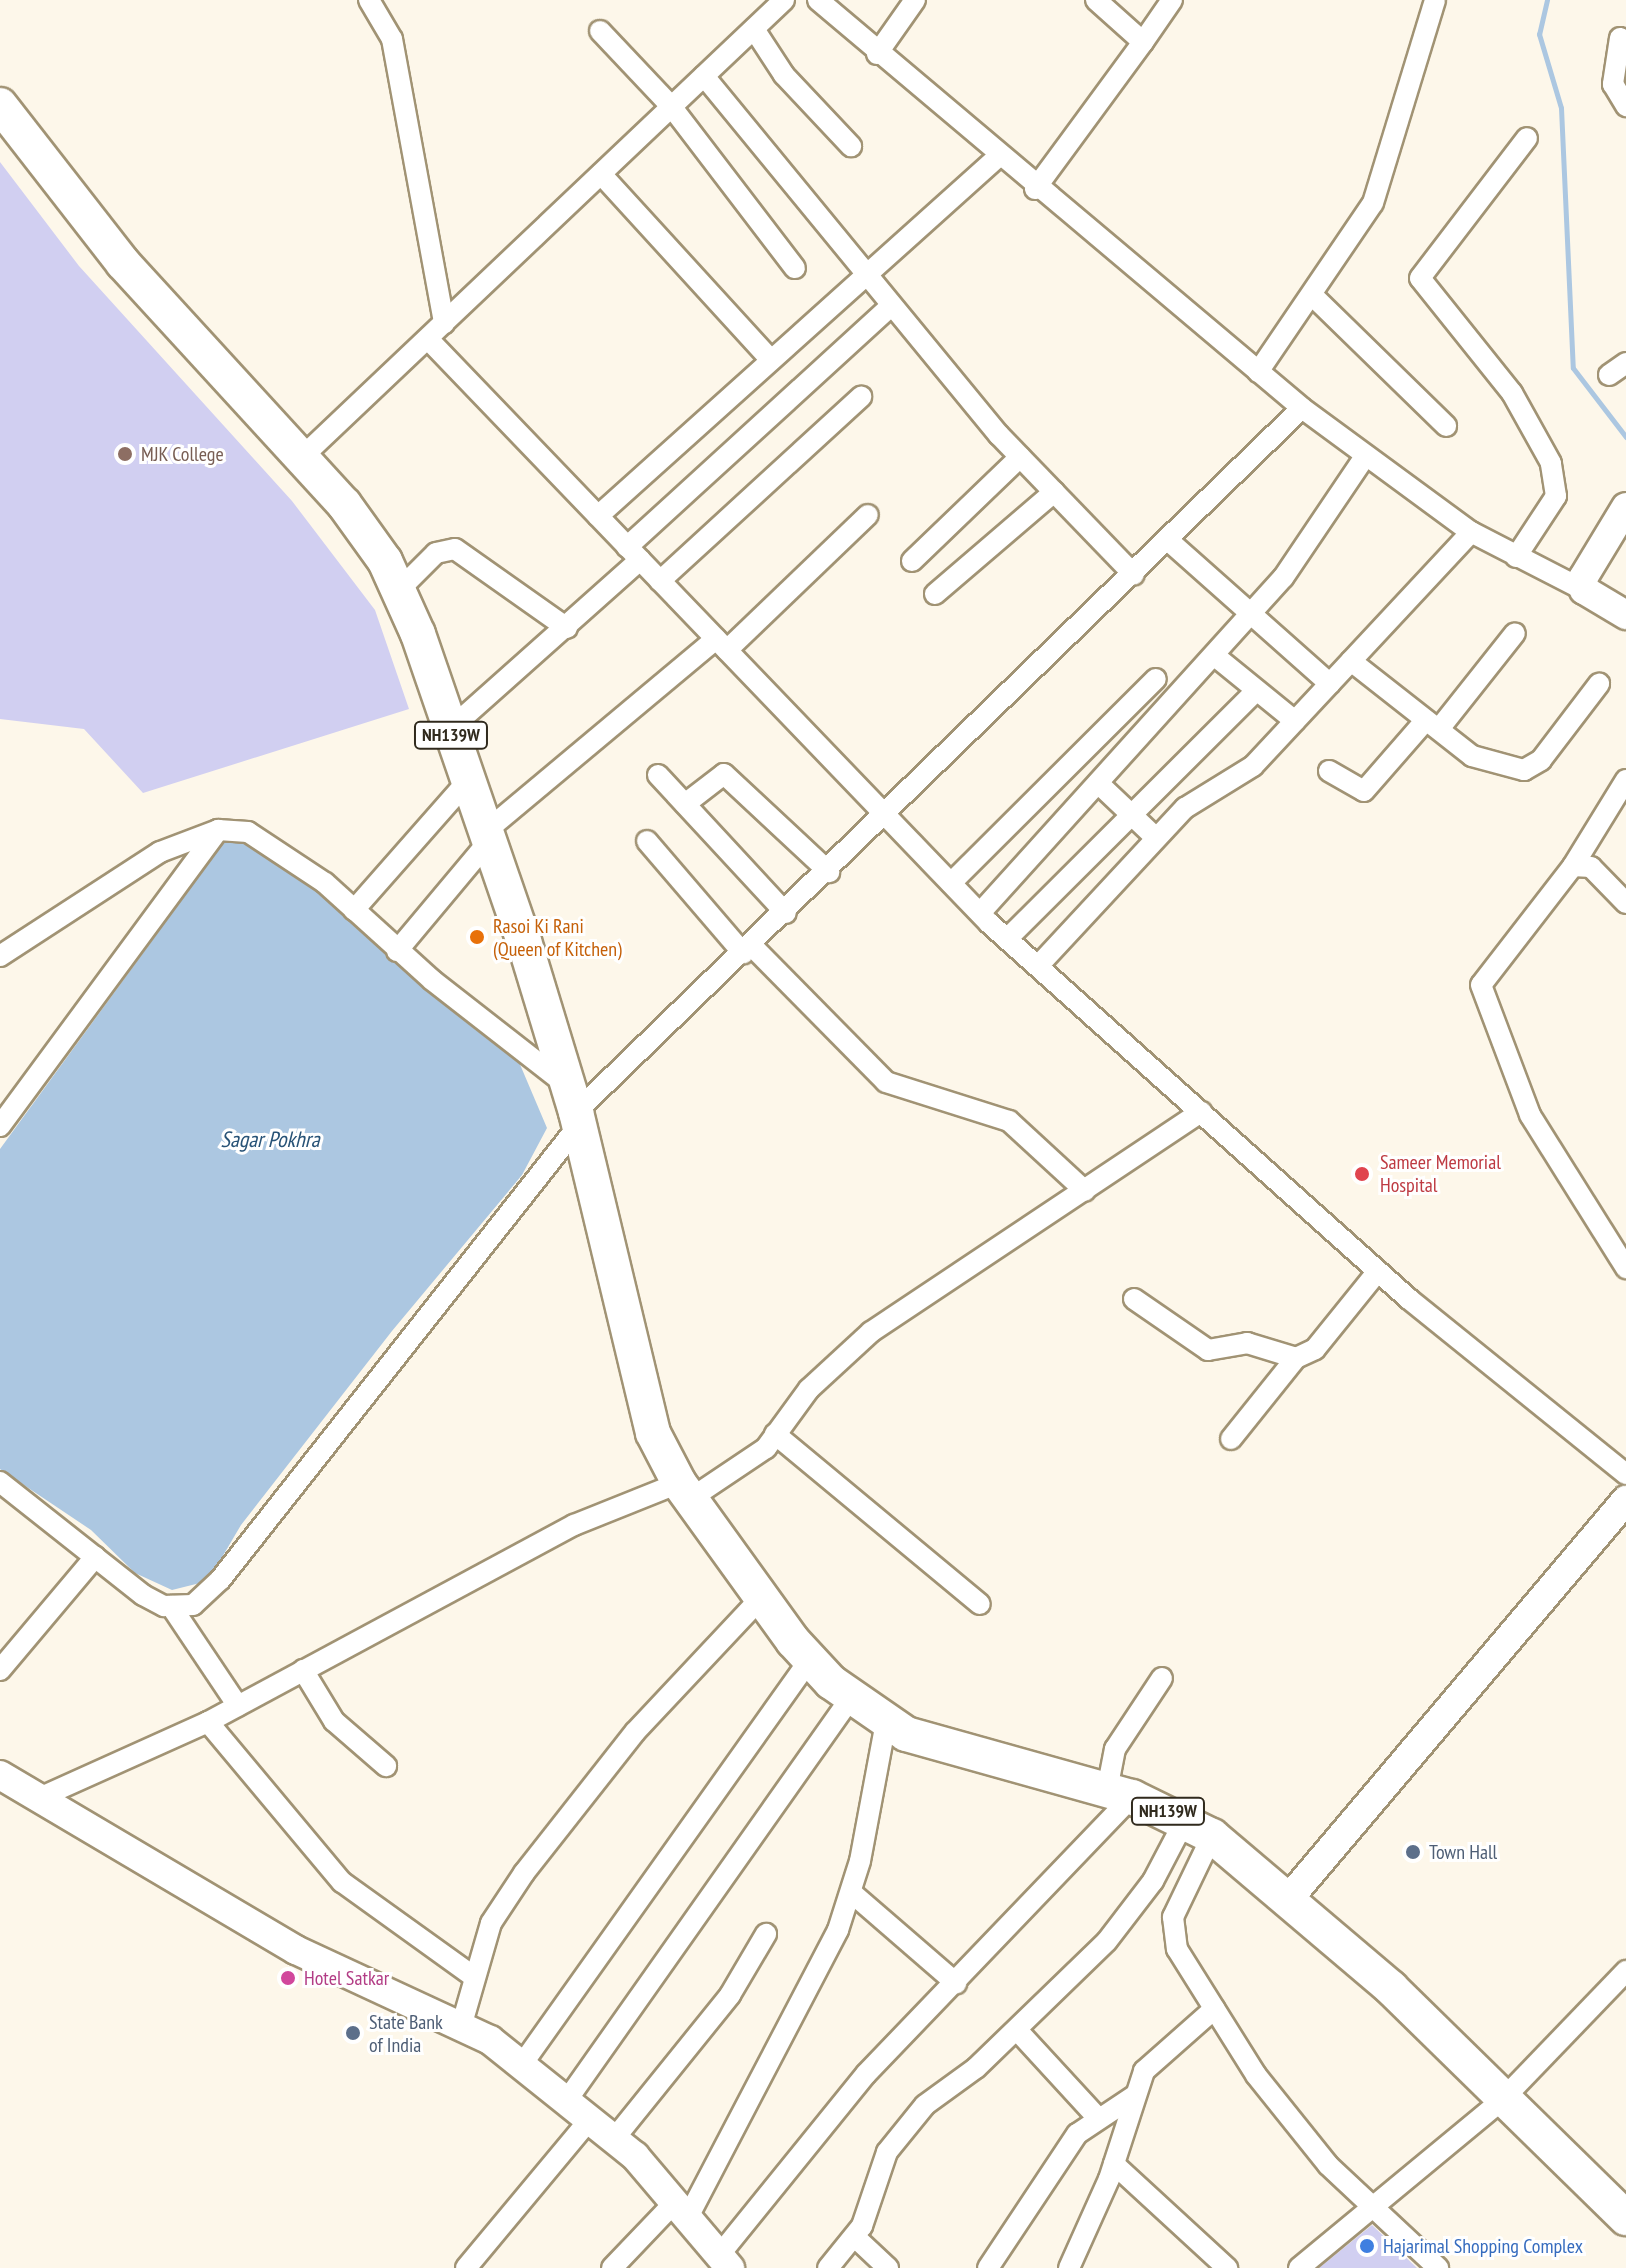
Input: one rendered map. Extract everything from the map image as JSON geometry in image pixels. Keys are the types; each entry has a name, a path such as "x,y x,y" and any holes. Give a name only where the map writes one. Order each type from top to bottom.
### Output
{"highway":[{"name":"NH139W","path":"0,105 123,263 366,533 399,590 486,837 574,1107 640,1397 685,1491 761,1598 810,1659 851,1697 886,1722 951,1752 1120,1794 1199,1828 1291,1896 1626,2218"}],"street":[{"path":"369,0 392,39 444,323"},
{"path":"300,459 784,0"},
{"path":"818,0 1035,189 1302,408 1471,532 1626,615"},
{"path":"877,54 915,0"},
{"path":"1096,0 1143,42"},
{"path":"1035,189 1172,0"},
{"path":"1258,372 1313,296 1386,176 1435,0"},
{"path":"754,29 784,75 851,146"},
{"path":"600,31 671,106 795,268"},
{"path":"1620,38 1613,84 1626,106"},
{"path":"704,76 864,277 1020,457 1134,575"},
{"path":"1516,557 1556,496 1551,463 1512,393 1420,278 1527,138"},
{"path":"598,516 999,156"},
{"path":"601,174 771,360"},
{"path":"1313,296 1446,426"},
{"path":"449,730 567,628 634,553 890,307"},
{"path":"428,339 1007,939 1378,1271 1626,1474"},
{"path":"1609,375 1626,363"},
{"path":"660,581 861,397"},
{"path":"0,1482 143,1595 171,1606 193,1605 220,1580 574,1107 887,817 1302,408"},
{"path":"980,913 1249,617 1366,455"},
{"path":"912,561 1020,457"},
{"path":"935,594 1054,492"},
{"path":"1584,590 1586,568 1626,507"},
{"path":"397,951 486,837 722,645 868,515"},
{"path":"1038,966 1185,808 1245,773 1471,532"},
{"path":"1169,541 1249,617 1330,684"},
{"path":"399,590 436,553 455,549 567,628"},
{"path":"1329,771 1364,791 1432,724 1515,633"},
{"path":"1215,656 1295,721"},
{"path":"1351,661 1480,760 1532,769 1599,684"},
{"path":"951,883 1156,679"},
{"path":"1007,939 1129,814 1256,691"},
{"path":"685,804 724,774 829,872"},
{"path":"658,775 786,913"},
{"path":"1626,780 1573,866 1481,985 1530,1115 1626,1268"},
{"path":"354,910 390,861 466,783"},
{"path":"1098,783 1156,838"},
{"path":"0,1126 218,830"},
{"path":"0,956 160,852 218,830 264,838 354,910 574,1107"},
{"path":"647,841 747,949 886,1082 1009,1121 1085,1191"},
{"path":"1573,866 1591,867 1626,903"},
{"path":"39,1798 208,1722 574,1525 685,1491 756,1457 809,1389 871,1332 1201,1112"},
{"path":"1231,1439 1296,1358 1315,1349 1378,1271"},
{"path":"1134,1299 1208,1350 1247,1343 1296,1358"},
{"path":"775,1434 980,1604"},
{"path":"1291,1896 1626,1500"},
{"path":"0,1670 95,1557"},
{"path":"461,2027 491,1923 562,1818 761,1598"},
{"path":"171,1606 238,1706"},
{"path":"523,2063 810,1659"},
{"path":"303,1670 334,1721 386,1766"},
{"path":"0,1775 296,1950 461,2027 523,2063 614,2139 726,2261 848,2094 956,1983 1120,1794 1115,1749 1162,1678"},
{"path":"567,2100 851,1697"},
{"path":"208,1722 342,1882 474,1977"},
{"path":"612,2268 682,2210 852,1893 886,1722"},
{"path":"1199,1828 1171,1932 1214,2009 1282,2109 1374,2210 1438,2268"},
{"path":"828,2268 856,2238 887,2152 925,2105 1017,2030 1135,1909 1199,1828"},
{"path":"852,1893 956,1983"},
{"path":"614,2139 736,1987 766,1934"},
{"path":"1299,2268 1374,2210 1503,2099 1626,1971"},
{"path":"1069,2268 1114,2164 1134,2096 1151,2060 1214,2009"},
{"path":"1017,2030 1097,2117"},
{"path":"988,2268 1077,2134 1097,2117 1134,2096"},
{"path":"466,2268 590,2119"},
{"path":"1114,2164 1227,2268"},
{"path":"856,2238 888,2268"}],"water":[{"name":"Sagar Pokhra","path":"227,838 263,847 317,883 516,1055 547,1128 522,1175 392,1331 241,1525 208,1581 172,1590 135,1573 91,1530 0,1469 0,1149"}],"building":[{"name":"MJK College","path":"0,162 79,266 292,501 375,610 409,709 143,793 84,729 0,719"},
{"name":"Hajarimal Shopping Complex","path":"1372,2225 1417,2268 1319,2268"}],"waterway":[{"path":"1547,0 1539,34 1561,108 1573,368 1626,437"}],"place":[{"name":"MJK College","path":"125,454"},
{"name":"Rasoi Ki Rani (Queen of Kitchen)","path":"477,937"},
{"name":"Sameer Memorial Hospital","path":"1362,1174"},
{"name":"Town Hall","path":"1413,1852"},
{"name":"Hotel Satkar","path":"288,1978"},
{"name":"State Bank of India","path":"353,2033"},
{"name":"Hajarimal Shopping Complex","path":"1367,2246"}]}
